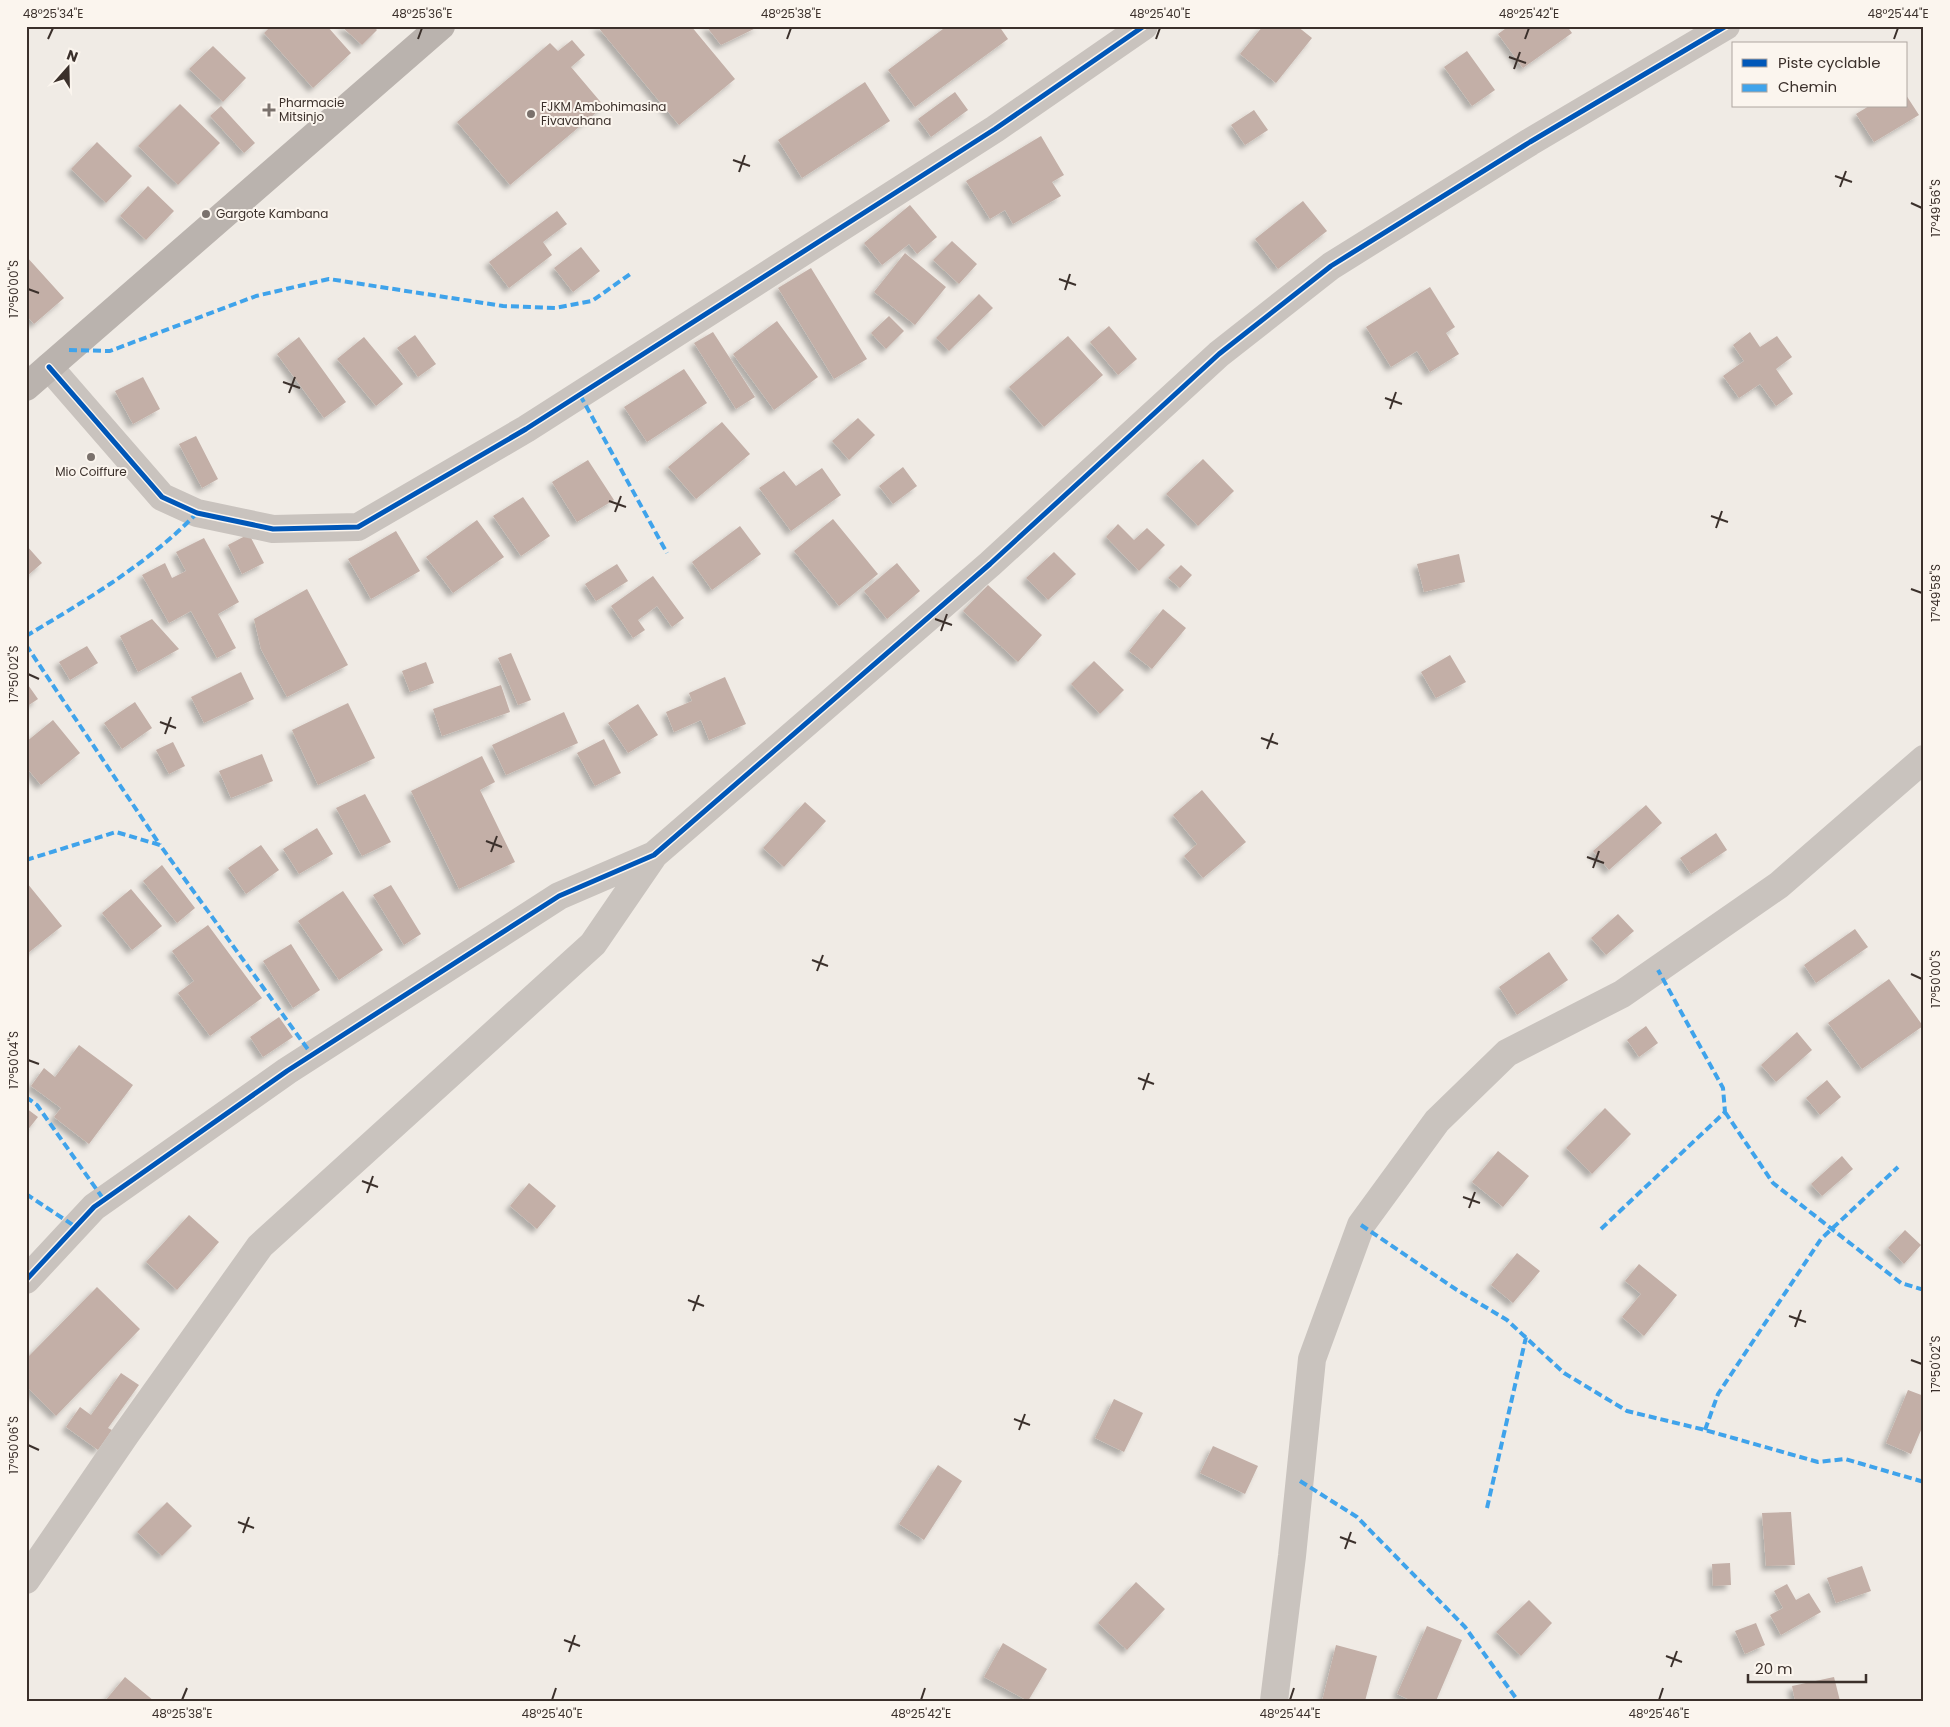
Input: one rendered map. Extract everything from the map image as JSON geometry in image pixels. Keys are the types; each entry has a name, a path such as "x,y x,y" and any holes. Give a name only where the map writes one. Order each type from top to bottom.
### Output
{"main road":[{"path":"26,386 441,26"}],"street":[{"path":"48,367 162,497 197,513 273,529 358,527 534,424 995,130 1144,26"},
{"path":"26,1580 132,1426 260,1246 593,944 654,855 990,564 1219,354 1331,266 1530,142 1726,26"},
{"path":"1274,1701 1292,1556 1312,1359 1361,1225 1437,1121 1507,1053 1622,994 1779,885 1924,759"},
{"path":"26,1280 94,1207 287,1071 559,896 654,855"}],"building":[{"path":"271,26 327,26 351,53 313,88 264,33"},
{"path":"341,26 373,26 377,30 362,45"},
{"path":"597,26 691,26 735,79 679,125"},
{"path":"706,26 760,26 721,45"},
{"path":"947,26 999,26 1008,39 915,107 888,70"},
{"path":"1263,26 1297,26 1312,38 1276,83 1240,54"},
{"path":"1509,26 1567,26 1572,33 1523,68 1498,34"},
{"name":"FJKM Ambohimasina Fivavahana","path":"572,40 585,55 571,67 604,106 510,185 457,122 550,43 558,51"},
{"path":"213,46 246,78 223,102 189,69"},
{"path":"1467,51 1495,90 1472,106 1444,67"},
{"path":"865,82 890,121 802,178 778,140"},
{"path":"955,92 968,110 931,137 918,119"},
{"path":"1908,98 1919,115 1874,142 1856,114 1866,108 1908,108"},
{"path":"180,104 220,143 178,185 138,146"},
{"path":"221,106 255,143 244,153 210,116"},
{"path":"1254,110 1268,130 1245,145 1231,125"},
{"path":"1041,136 1064,175 1052,182 1061,196 1013,224 1005,210 990,219 966,181"},
{"path":"97,142 132,176 106,203 71,169"},
{"path":"148,186 174,211 146,240 120,216"},
{"path":"1303,201 1327,231 1278,269 1255,239"},
{"path":"910,205 937,237 917,254 909,244 882,265 864,243"},
{"path":"557,211 567,224 543,242 552,255 509,288 489,262"},
{"path":"952,241 977,264 959,284 933,260"},
{"path":"581,247 600,271 573,292 554,268"},
{"path":"905,253 946,287 915,325 874,292"},
{"path":"26,256 64,298 34,324 26,315"},
{"path":"811,268 867,359 834,379 778,288"},
{"path":"1430,287 1455,327 1446,333 1459,354 1430,372 1417,351 1391,367 1366,327"},
{"path":"979,294 993,308 949,351 936,338"},
{"path":"889,316 904,331 886,349 871,333"},
{"path":"777,321 818,377 774,410 733,354"},
{"path":"1109,326 1137,359 1118,375 1090,342"},
{"path":"713,332 755,397 736,409 694,343"},
{"path":"1750,332 1760,347 1777,336 1792,357 1776,369 1793,394 1776,406 1760,384 1739,398 1723,376 1744,361 1733,345"},
{"path":"415,335 436,364 418,377 397,348"},
{"path":"1068,336 1103,375 1044,427 1009,387"},
{"path":"299,337 346,402 324,418 277,354"},
{"path":"364,337 403,384 376,406 337,359"},
{"path":"684,369 707,403 647,442 624,407"},
{"path":"143,377 160,409 133,424 115,391"},
{"path":"858,418 875,435 849,460 832,441"},
{"path":"722,422 750,454 696,499 668,467"},
{"path":"196,436 218,479 202,488 179,444"},
{"path":"1203,459 1234,491 1198,526 1166,494"},
{"path":"588,460 614,500 577,522 552,482"},
{"path":"903,467 917,486 893,504 879,486"},
{"path":"822,468 841,495 791,531 759,488 784,471 796,486"},
{"path":"523,497 550,536 521,556 493,516"},
{"path":"833,519 878,574 839,606 794,551"},
{"path":"477,520 504,557 453,593 426,557"},
{"path":"1118,524 1134,540 1147,528 1165,545 1139,571 1106,537"},
{"path":"740,526 761,554 712,590 692,562"},
{"path":"396,531 420,571 371,599 348,559"},
{"path":"249,534 264,563 242,574 228,545"},
{"path":"204,538 239,602 218,614 236,648 217,658 191,611 169,623 142,575 165,563 172,578 186,571 176,552"},
{"path":"26,545 42,563 26,577"},
{"path":"1054,552 1076,574 1048,600 1026,578"},
{"path":"1459,554 1465,582 1424,592 1417,564"},
{"path":"897,563 920,591 887,619 864,591"},
{"path":"617,564 628,581 596,601 585,584"},
{"path":"1181,565 1192,575 1180,588 1168,578"},
{"path":"653,576 684,618 672,627 657,606 638,620 645,630 633,638 611,606"},
{"path":"988,585 1042,635 1018,662 963,611"},
{"path":"307,589 348,665 287,697 261,649 254,619"},
{"path":"1163,609 1186,628 1152,669 1129,651"},
{"path":"152,619 179,649 138,672 120,636"},
{"path":"87,646 98,663 70,680 59,662"},
{"path":"511,653 531,700 518,705 498,658"},
{"path":"1450,655 1466,682 1436,698 1421,672"},
{"path":"1094,661 1124,690 1100,714 1071,684"},
{"path":"426,662 434,683 410,692 402,671"},
{"path":"241,672 254,699 204,723 191,697"},
{"path":"725,677 746,724 709,740 701,720 674,732 666,712 692,701 689,693"},
{"path":"26,682 38,699 26,707"},
{"path":"501,685 510,712 442,736 433,709"},
{"path":"135,702 152,728 122,749 104,723"},
{"path":"348,703 375,758 318,785 292,730"},
{"path":"638,704 658,735 628,753 608,723"},
{"path":"564,712 578,743 506,775 492,745"},
{"path":"53,720 80,753 41,785 26,767 26,742"},
{"path":"604,739 621,773 595,786 577,753"},
{"path":"173,742 185,766 169,774 156,750"},
{"path":"262,754 273,781 231,798 219,771"},
{"path":"482,756 495,782 480,790 515,862 459,889 411,791"},
{"path":"1202,790 1246,842 1203,878 1184,856 1197,844 1173,815"},
{"path":"365,794 391,842 362,856 336,808"},
{"path":"805,802 826,821 784,867 763,848"},
{"path":"1646,805 1662,823 1609,870 1593,851"},
{"path":"317,828 333,854 299,874 283,849"},
{"path":"1716,833 1727,850 1691,874 1680,858"},
{"path":"261,845 279,870 246,894 228,868"},
{"path":"162,865 195,908 177,923 143,881"},
{"path":"27,883 62,926 28,953 26,951"},
{"path":"391,885 421,934 404,945 373,895"},
{"path":"131,889 162,926 132,950 102,913"},
{"path":"343,891 383,950 339,980 298,921"},
{"path":"1618,914 1634,931 1606,955 1591,938"},
{"path":"208,925 262,998 210,1036 178,993 194,981 172,951"},
{"path":"1855,929 1868,947 1816,983 1804,965"},
{"path":"291,944 320,990 293,1008 263,961"},
{"path":"1549,952 1568,980 1517,1015 1499,987"},
{"path":"1889,979 1923,1026 1862,1069 1828,1023"},
{"path":"279,1017 293,1037 263,1057 250,1037"},
{"path":"1646,1026 1658,1043 1639,1057 1627,1040"},
{"path":"1797,1032 1812,1050 1776,1082 1761,1065"},
{"path":"79,1045 133,1085 89,1144 54,1117 61,1108 31,1086 44,1068 55,1077"},
{"path":"1827,1080 1841,1097 1820,1115 1806,1098"},
{"path":"26,1108 38,1117 26,1132"},
{"path":"1605,1108 1631,1134 1592,1174 1566,1148"},
{"path":"1498,1151 1529,1176 1503,1207 1472,1182"},
{"path":"1842,1156 1853,1169 1822,1196 1811,1184"},
{"path":"529,1183 556,1206 537,1229 510,1206"},
{"path":"189,1215 219,1242 177,1290 146,1262"},
{"path":"1905,1230 1921,1245 1904,1264 1888,1248"},
{"path":"1517,1253 1540,1271 1513,1303 1491,1285"},
{"path":"1639,1264 1677,1295 1644,1336 1622,1317 1641,1294 1625,1281"},
{"path":"97,1287 140,1329 56,1416 26,1386 26,1359"},
{"path":"121,1373 139,1385 108,1428 112,1430 98,1450 66,1427 80,1407 91,1415"},
{"path":"1908,1390 1924,1396 1924,1423 1911,1454 1886,1443"},
{"path":"1114,1399 1143,1413 1124,1452 1095,1438"},
{"path":"1213,1446 1258,1466 1245,1494 1200,1473"},
{"path":"938,1465 962,1481 924,1540 899,1524"},
{"path":"167,1502 192,1526 162,1556 137,1532"},
{"path":"1791,1512 1795,1565 1766,1566 1762,1513"},
{"path":"1730,1563 1731,1585 1713,1586 1712,1564"},
{"path":"1862,1566 1871,1591 1836,1603 1827,1578"},
{"path":"1136,1582 1165,1609 1127,1650 1098,1623"},
{"path":"1787,1584 1796,1600 1809,1593 1821,1612 1781,1635 1770,1615 1783,1608 1774,1591"},
{"path":"1529,1600 1552,1623 1521,1656 1496,1632"},
{"path":"1756,1623 1765,1645 1745,1654 1735,1631"},
{"path":"1427,1626 1462,1640 1436,1701 1412,1701 1397,1694"},
{"path":"1003,1643 1047,1669 1028,1701 984,1677"},
{"path":"1336,1645 1377,1656 1365,1701 1322,1701"},
{"path":"125,1677 154,1701 105,1701"},
{"path":"1834,1677 1840,1701 1795,1701 1792,1686"}],"marked path":[{"path":"69,350 110,351 256,296 329,279 503,306 555,308 592,301 633,272"},
{"path":"580,395 667,553"},
{"path":"26,636 93,595 137,565 197,513"},
{"path":"26,645 160,845"},
{"path":"26,860 116,832 160,845 312,1055"},
{"path":"1601,1229 1725,1112 1723,1088 1658,970"},
{"path":"26,1097 37,1105 104,1200"},
{"path":"1725,1112 1773,1183 1901,1283 1924,1290"},
{"path":"1705,1430 1718,1394 1821,1239 1898,1167"},
{"path":"26,1194 76,1227"},
{"path":"1361,1225 1457,1290 1507,1320 1564,1373 1627,1411 1705,1430 1818,1462 1845,1459 1924,1482"},
{"path":"1487,1508 1526,1337"},
{"path":"1300,1481 1357,1517 1465,1627 1518,1701"}],"cycle path":[{"path":"49,367 162,497 197,513 273,529 358,527 526,429 995,129 1144,26"},
{"path":"26,1280 94,1207 287,1071 559,896 654,855 990,564 1219,354 1331,266 1530,142 1726,26"}],"place":[{"name":"Pharmacie Mitsinjo","path":"269,110"},
{"name":"FJKM Ambohimasina Fivavahana","path":"531,114"},
{"name":"Gargote Kambana","path":"206,214"},
{"name":"Mio Coiffure","path":"91,457"}]}
